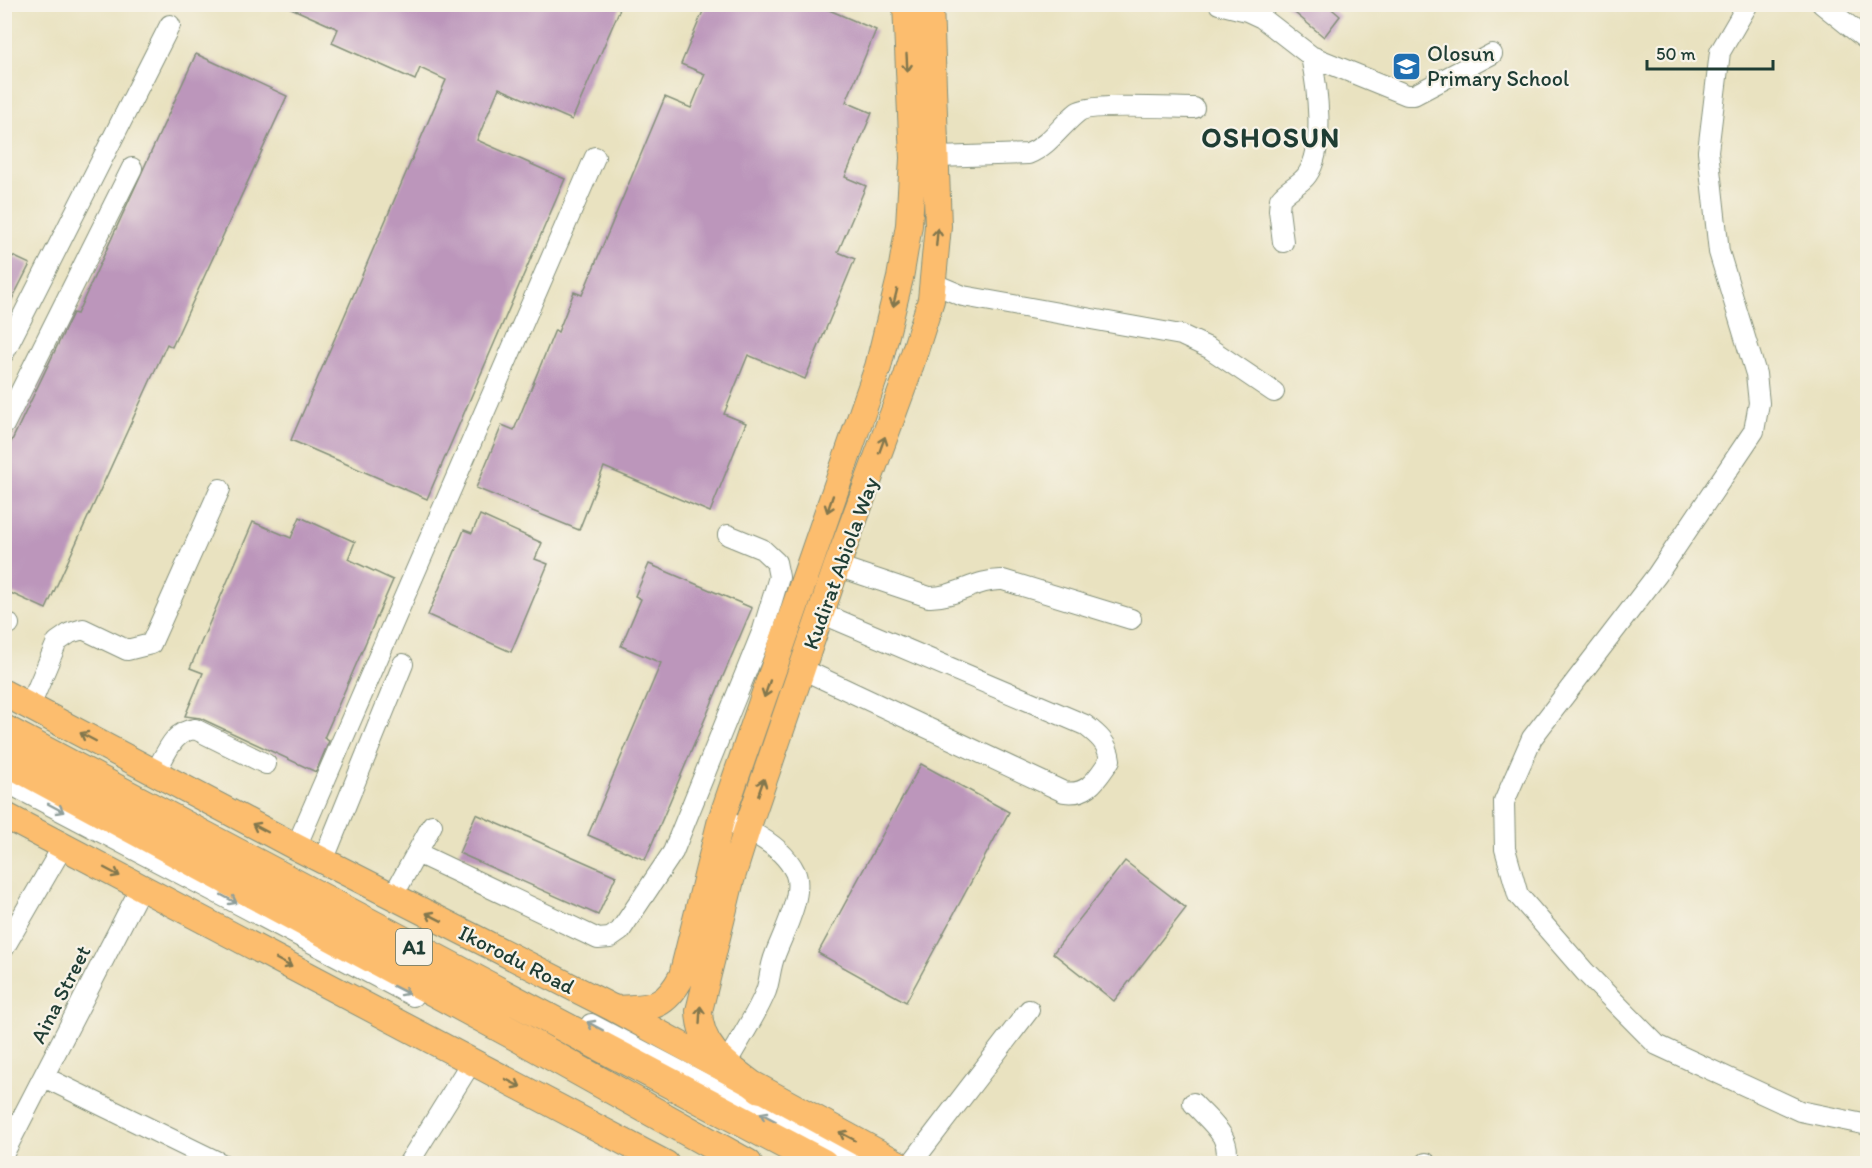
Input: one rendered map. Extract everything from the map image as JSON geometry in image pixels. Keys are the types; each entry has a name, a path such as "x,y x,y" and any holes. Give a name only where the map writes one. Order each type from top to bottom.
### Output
{"highway":[{"name":"Ikorodu Road","path":"4,730 823,1164"},
{"name":"A1","path":"4,759 519,1037 747,1164"}],"main road":[{"name":"Kudirat Abiola Way","path":"615,1009 652,1007 662,1003 672,994 682,976 721,820 878,367 900,278 909,225 913,158 906,4"},
{"name":"Kudirat Abiola Way","path":"760,1090 726,1064 707,1044 700,1029 699,1011 731,880 747,829 837,566 907,376 931,300 938,226 938,157 930,4"},
{"name":"Ikorodu Road","path":"4,693 323,861 615,1009 899,1164"},
{"path":"4,814 666,1164"}],"street":[{"path":"1219,4 1247,11 1270,22 1311,56 1407,96 1414,95 1492,54"},
{"path":"1748,4 1720,52 1708,151 1719,252 1756,374 1759,403 1754,431 1657,575 1532,738 1504,802 1505,849 1518,895 1585,972 1657,1045 1800,1111 1868,1125"},
{"path":"1822,4 1868,41"},
{"path":"4,353 170,26"},
{"path":"1283,242 1280,200 1307,176 1316,151 1317,107 1311,56"},
{"path":"938,157 1028,153 1041,149 1080,110 1105,107 1194,108"},
{"path":"296,847 595,157"},
{"path":"4,425 132,168"},
{"path":"932,283 963,296 1181,335 1209,348 1274,392"},
{"path":"30,706 57,642 70,633 83,629 127,650 151,644 220,489"},
{"path":"417,853 598,939 610,938 620,931 673,852 763,630 779,577 776,562 762,549 728,535"},
{"path":"837,566 929,597 942,597 982,582 1003,580 1131,619"},
{"path":"802,669 1064,792 1074,794 1089,789 1110,760 1109,750 1100,737 1085,725 821,613"},
{"path":"323,861 403,664"},
{"path":"4,715 857,1164"},
{"path":"155,773 176,736 184,730 195,729 266,764"},
{"path":"4,781 510,1045 727,1164"},
{"path":"721,820 747,829 786,860 795,873 797,881 788,929 774,956 766,991 726,1064"},
{"path":"393,896 432,825"},
{"path":"4,948 10,928 63,846"},
{"name":"Aina Street","path":"4,1153 141,888"},
{"path":"911,1164 1029,1010"},
{"path":"408,1164 472,1061"},
{"path":"44,1077 222,1164"},
{"path":"1193,1103 1227,1140 1229,1149 1224,1164"}],"building":[{"path":"282,4 622,4 572,120 499,88 477,140 565,179 427,499 291,440 446,80 420,68 415,80 332,43 338,29"},
{"path":"706,4 815,4 876,30 846,102 872,113 845,177 866,186 838,252 855,259 805,379 748,355 724,414 746,423 710,512 604,467 579,530 476,488 502,425 514,430 555,330 558,332 574,292 582,295 665,97 691,108 705,74 681,64"},
{"path":"1284,4 1326,4 1340,16 1324,37"},
{"path":"196,54 287,96 172,347 167,344 46,609 4,590 4,457 73,313 77,314"},
{"path":"4,252 30,264 4,315"},
{"path":"480,515 542,543 535,559 548,564 511,652 428,615 464,530 472,533"},
{"path":"300,517 355,542 348,559 393,580 324,738 329,741 316,772 200,718 185,716 203,673 190,668 253,522 291,538"},
{"path":"649,564 752,608 645,860 588,835 661,663 621,646 641,599 635,596"},
{"path":"921,764 1009,812 906,1002 818,953"},
{"path":"476,814 616,876 598,915 459,853"},
{"path":"1125,861 1186,908 1114,1001 1053,953"}],"place":[{"name":"Olosun Primary School","path":"1406,66"}],"district":[{"name":"OSHOSUN","path":"1271,137"}]}
